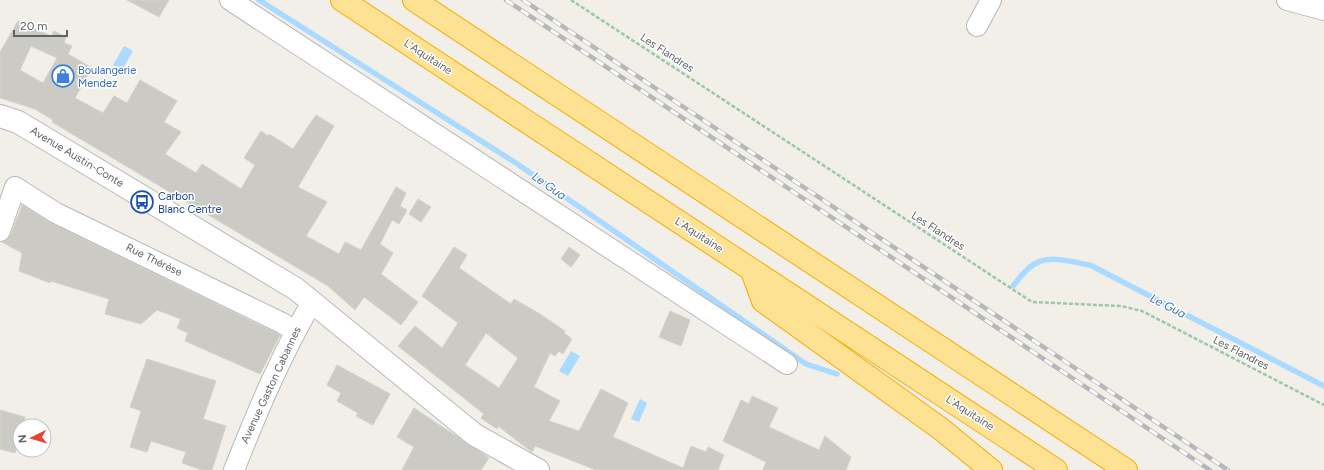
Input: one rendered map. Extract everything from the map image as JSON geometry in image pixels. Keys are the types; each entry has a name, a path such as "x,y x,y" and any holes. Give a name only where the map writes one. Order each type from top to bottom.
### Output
{"highway":[{"name":"L'Aquitaine","path":"342,0 1056,470"},
{"path":"414,0 1126,470"},
{"path":"752,270 763,301 941,429 991,470"}],"main road":[{"name":"Avenue Austin-Conte","path":"0,116 18,122 304,295 475,434 538,470"}],"street":[{"path":"230,0 788,364"},
{"path":"977,26 991,0"},
{"path":"1287,0 1324,10"},
{"name":"Rue Thérèse","path":"0,231 15,187 56,213 268,316 295,331"},
{"name":"Avenue Gaston Cabannes","path":"234,470 255,416 295,331 304,295"}],"path":[{"name":"Les Flandres","path":"571,0 1032,302 1121,306 1142,311 1324,405"}],"water":[{"path":"124,46 133,51 122,70 113,65"},
{"path":"571,351 580,356 568,376 559,371"},
{"path":"640,399 647,403 639,422 631,419"}],"building":[{"path":"127,0 169,0 159,17"},
{"path":"18,21 51,36 54,31 66,37 64,43 72,46 68,54 92,68 75,98 103,113 114,96 127,103 140,80 177,101 164,122 181,132 165,154 196,173 202,164 241,189 255,165 244,158 261,131 268,136 269,134 293,149 316,115 334,126 298,187 327,202 306,236 339,254 345,242 361,250 396,187 406,193 400,206 407,210 399,224 392,220 380,244 393,253 381,274 418,302 401,325 364,297 355,310 328,286 52,122 53,120 35,109 0,98 0,52","holes":["31,46 57,58 43,83 20,70"]},
{"path":"418,199 431,207 421,222 409,214"},
{"path":"22,205 51,223 280,335 260,374 185,341 188,333 177,328 181,319 157,310 141,324 105,314 109,299 51,281 50,283 19,271 22,253 2,242 7,240 11,235"},
{"path":"454,247 467,255 459,268 511,304 514,299 540,314 565,331 564,333 572,339 563,354 559,351 555,356 550,353 534,387 560,401 549,421 579,431 601,389 628,403 613,437 683,468 691,446 706,452 708,447 724,455 718,470 596,470 535,446 532,452 498,426 497,429 481,418 484,414 398,346 415,326 442,348 458,323 422,296","holes":["486,333 518,358 499,388 465,365"]},
{"path":"569,247 580,255 571,267 561,259"},
{"path":"670,311 690,320 681,346 659,337"},
{"path":"147,359 216,381 203,419 226,426 212,470 202,470 182,463 186,452 151,441 147,452 130,447 141,411 130,407"},
{"path":"337,365 390,394 373,425 356,416 358,413 337,401 341,393 327,385"},
{"path":"752,396 778,408 769,427 819,450 825,436 851,457 846,470 763,470 766,462 723,441 741,400 749,404"},
{"path":"414,408 489,458 481,470 402,470 414,447 397,437"},
{"path":"0,410 25,417 12,418 12,452 0,449"}],"waterway":[{"name":"Le Gua","path":"259,0 516,163 806,364 837,374"},
{"name":"Le Gua","path":"1013,286 1029,268 1041,261 1052,259 1065,260 1090,265 1324,386"}],"railway":[{"path":"506,0 1210,470"},
{"path":"523,0 1228,470"}],"place":[{"name":"Boulangerie Mendez","path":"63,76"},
{"name":"Carbon Blanc Centre","path":"142,202"}]}
